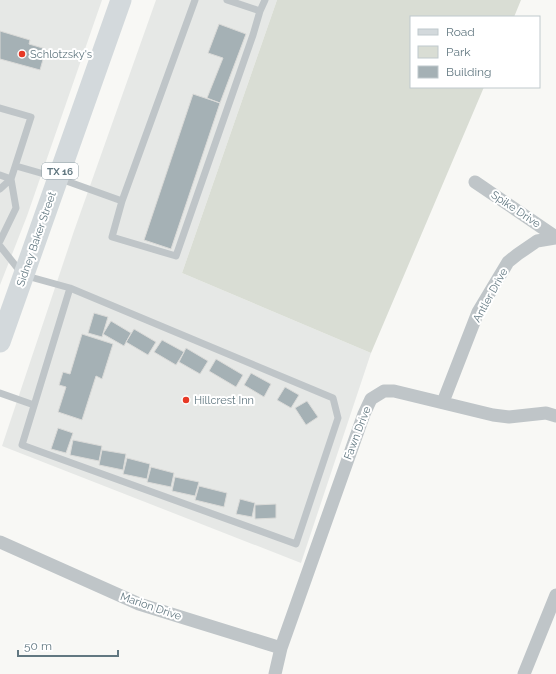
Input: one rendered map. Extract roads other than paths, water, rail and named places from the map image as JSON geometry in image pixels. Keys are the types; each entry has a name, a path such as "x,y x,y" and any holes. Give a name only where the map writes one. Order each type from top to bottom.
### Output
{"main road":[{"name":"Sidney Baker Street","path":"0,342 121,0"}],"street":[{"name":"Spike Drive","path":"475,182 556,238"},
{"name":"Antler Drive","path":"443,402 478,312 508,262 537,241 556,238"},
{"name":"Fawn Drive","path":"281,648 354,439 371,399 384,392 394,391 493,415 509,417 546,414 556,416"},
{"name":"Marion Drive","path":"0,542 139,604 281,648"},
{"path":"524,674 556,595"},
{"path":"275,674 281,648"}],"lane":[{"path":"195,0 122,201 112,236 176,256 254,35 264,0"},
{"path":"227,0 260,11"},
{"path":"0,108 32,117 11,179 0,189"},
{"path":"16,166 58,178 122,201"},
{"path":"0,176 11,179"},
{"path":"0,241 16,208 11,179"},
{"path":"0,246 23,275 70,288 333,398 338,418 296,544 22,445 70,288"},
{"path":"0,393 34,405"}],"place":[{"name":"Schlotzsky's","path":"22,54"},
{"name":"Hillcrest Inn","path":"186,400"}]}
